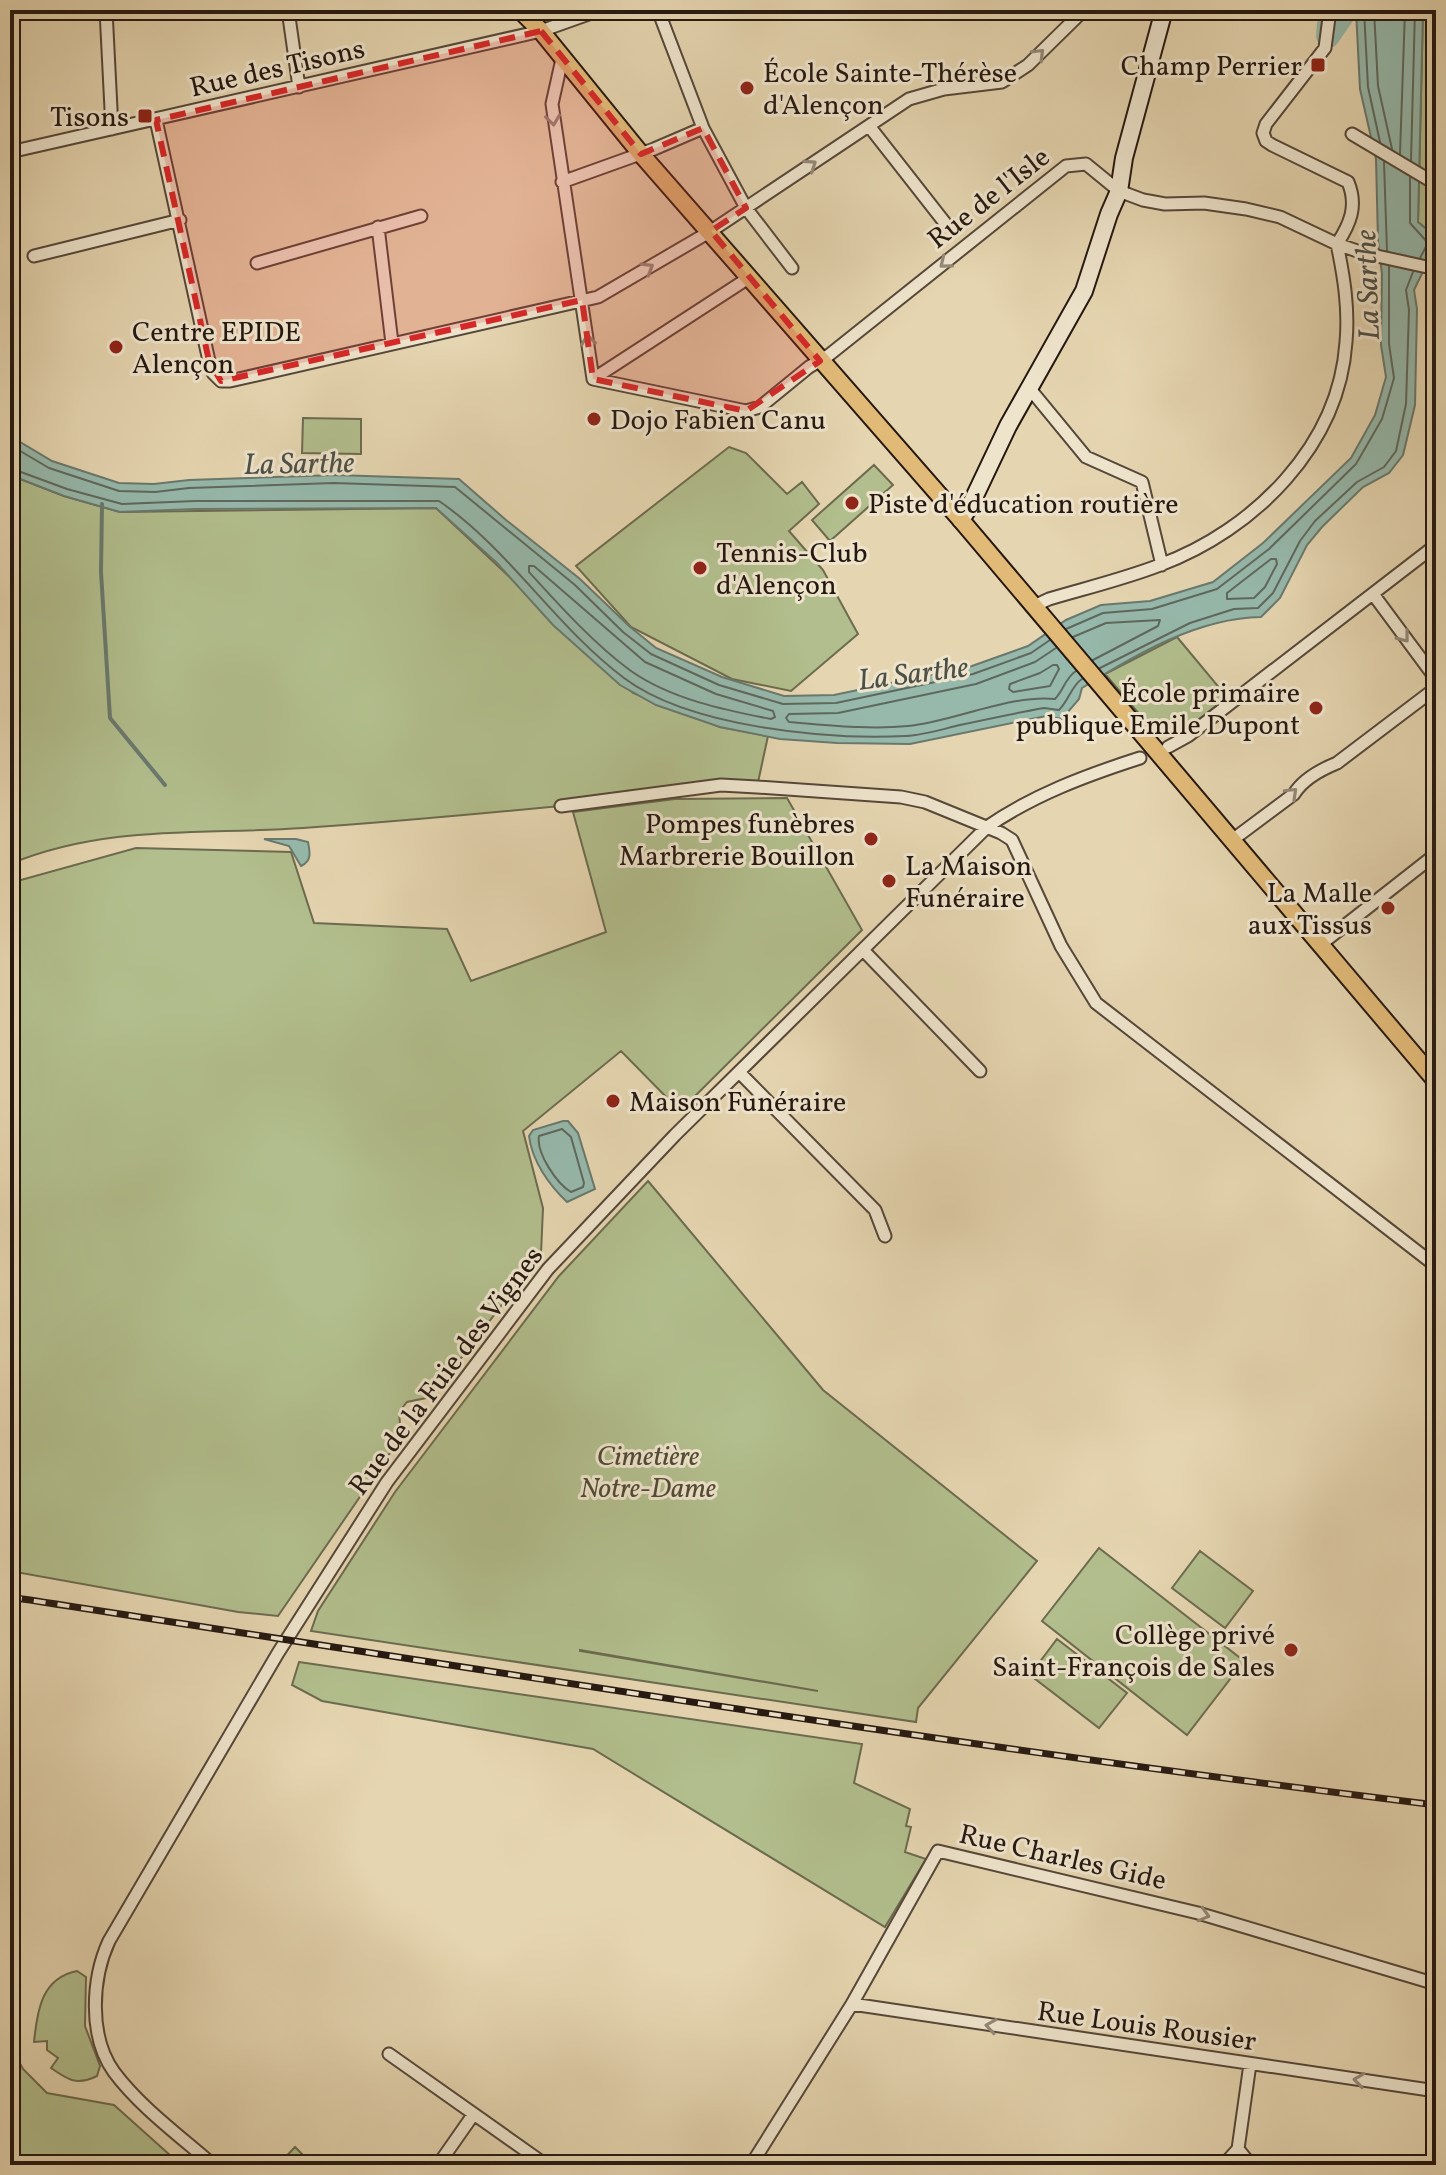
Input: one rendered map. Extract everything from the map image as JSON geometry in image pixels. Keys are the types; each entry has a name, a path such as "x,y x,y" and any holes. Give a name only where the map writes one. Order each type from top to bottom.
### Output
{"main road":[{"path":"520,10 541,31 641,154 961,520 1436,1081"}],"street":[{"path":"106,10 112,129"},
{"path":"288,10 299,87"},
{"name":"Rue des Tisons","path":"10,152 541,31 600,10"},
{"path":"658,10 703,128 746,208 792,268"},
{"path":"156,120 209,361 213,373 221,381 598,297 711,231 909,99 944,89 1002,82 1028,65 1084,10"},
{"path":"961,520 1008,426 1084,291 1119,191 1124,158 1164,10"},
{"path":"1034,606 1162,565 1209,542 1245,518 1284,483 1310,449 1333,403 1346,342 1345,286 1337,244 1349,226 1353,197 1348,182 1272,145 1263,137 1266,124 1325,48 1330,10"},
{"path":"562,59 552,104 593,379 750,277"},
{"path":"869,126 945,223"},
{"path":"562,182 703,128"},
{"path":"1352,134 1436,184"},
{"name":"Rue de l'Isle","path":"593,379 746,411 760,407 1066,166 1086,164 1119,191"},
{"path":"1119,191 1165,204 1204,203 1280,217 1363,253 1436,269"},
{"path":"257,263 421,216"},
{"path":"34,256 180,220"},
{"path":"378,227 392,343"},
{"path":"1030,389 1086,457 1142,482 1162,565"},
{"path":"1168,747 1188,736 1436,545"},
{"path":"1373,594 1436,679"},
{"path":"1231,841 1294,794 1299,786 1321,769 1337,763 1436,688"},
{"name":"Rue de la Fuie des Vignes","path":"213,2165 128,2089 111,2068 99,2036 96,2003 100,1962 109,1941 278,1653 387,1482 548,1269 663,1148 987,827 1017,806 1140,758"},
{"path":"561,806 733,786 901,797 925,802 1012,840 1061,946 1096,1003 1436,1266"},
{"path":"1320,945 1436,854"},
{"path":"863,950 980,1071"},
{"path":"739,1072 875,1210 885,1236"},
{"name":"Rue Charles Gide","path":"751,2165 852,2004 938,1851 1198,1913 1436,1984"},
{"name":"Rue Louis Rousier","path":"852,2004 1436,2091"},
{"path":"389,2054 546,2165"},
{"path":"1227,2165 1238,2149 1250,2064"},
{"path":"438,2165 473,2115"},
{"path":"1238,2149 1251,2165"}],"highlighted area":[{"path":"541,31 641,154 703,128 746,208 711,231 820,361 746,411 593,379 582,300 221,381 209,361 156,120"}],"green space":[{"path":"1423,10 1431,10 1436,72 1436,237 1418,222"},
{"path":"303,418 361,419 361,454 302,453"},
{"name":"Tennis-Club d'Alençon","path":"729,447 746,453 787,494 802,482 819,504 789,531 823,570 858,634 791,691 732,679 631,627 576,566"},
{"name":"Piste d'éducation routière","path":"874,465 893,485 830,541 812,520"},
{"path":"10,475 64,496 120,512 436,508 633,693 720,727 768,736 757,787 360,824 119,837 46,851 10,864"},
{"path":"1177,637 1227,697 1197,721 1194,719 1169,735 1163,726 1152,729 1105,674"},
{"path":"787,798 862,930 680,1111 621,1051 523,1131 543,1208 541,1254 431,1397 407,1402 399,1412 401,1437 278,1616 238,1612 10,1571 10,883 136,848 291,852 314,923 447,929 471,981 606,932 573,812 675,799"},
{"name":"Cimetière Notre-Dame","path":"648,1181 823,1390 1037,1561 918,1708 916,1722 311,1631 318,1611 395,1492 559,1276","holes":["580,1650 818,1691 580,1651"]},
{"path":"1099,1548 1244,1661 1187,1735 1042,1621"},
{"path":"1200,1551 1253,1591 1225,1628 1172,1588"},
{"path":"1057,1639 1127,1693 1099,1728 1030,1675"},
{"path":"299,1662 862,1744 854,1783 910,1809 906,1826 911,1827 905,1852 926,1859 885,1927 593,1749 322,1701 292,1685"},
{"path":"77,1971 86,1977 85,2026 100,2066 97,2076 78,2081 51,2068 58,2058 47,2050 47,2041 34,2042 39,2008 48,1989 65,1975"},
{"path":"10,2045 23,2069 47,2093 114,2105 181,2165 10,2165"},
{"path":"295,2147 313,2165 278,2165"}],"water":[{"path":"1356,10 1423,10 1418,222 1436,237 1432,253 1414,290 1417,309 1415,405 1403,455 1389,473 1363,487 1322,527 1307,545 1280,598 1261,617 1213,624 1145,651 1082,688 1079,699 1062,719 1046,716 910,744 780,739 720,727 656,705 620,685 553,625 497,563 436,508 120,512 64,496 10,475 10,436 52,461 119,483 335,475 459,479 580,579 656,648 722,677 784,696 834,695 972,666 1028,646 1066,620 1101,605 1150,601 1213,582 1263,543 1351,458 1375,415 1386,377 1381,345 1382,274 1376,159 1360,89"},
{"path":"264,839 308,842 309,859 301,866 289,846"},
{"path":"568,1121 578,1133 595,1189 567,1202 542,1172 529,1136 533,1130"}],"waterway":[{"name":"La Sarthe","path":"1330,14 1328,36 1346,10"},
{"path":"102,504 101,572 110,718 165,785"}],"railway":[{"path":"10,1597 900,1733 1436,1805"}],"place":[{"name":"Champ Perrier","path":"1318,65"},
{"name":"École Sainte-Thérèse d'Alençon","path":"747,88"},
{"name":"Tisons","path":"145,116"},
{"name":"Centre EPIDE Alençon","path":"116,347"},
{"name":"Dojo Fabien Canu","path":"594,419"},
{"name":"Piste d'éducation routière","path":"852,503"},
{"name":"Tennis-Club d'Alençon","path":"700,568"},
{"name":"École primaire publique Emile Dupont","path":"1316,708"},
{"name":"Pompes funèbres Marbrerie Bouillon","path":"871,839"},
{"name":"La Maison Funéraire","path":"889,881"},
{"name":"La Malle aux Tissus","path":"1388,908"},
{"name":"Maison Funéraire","path":"613,1101"},
{"name":"Collège privé Saint-François de Sales","path":"1291,1650"}]}
